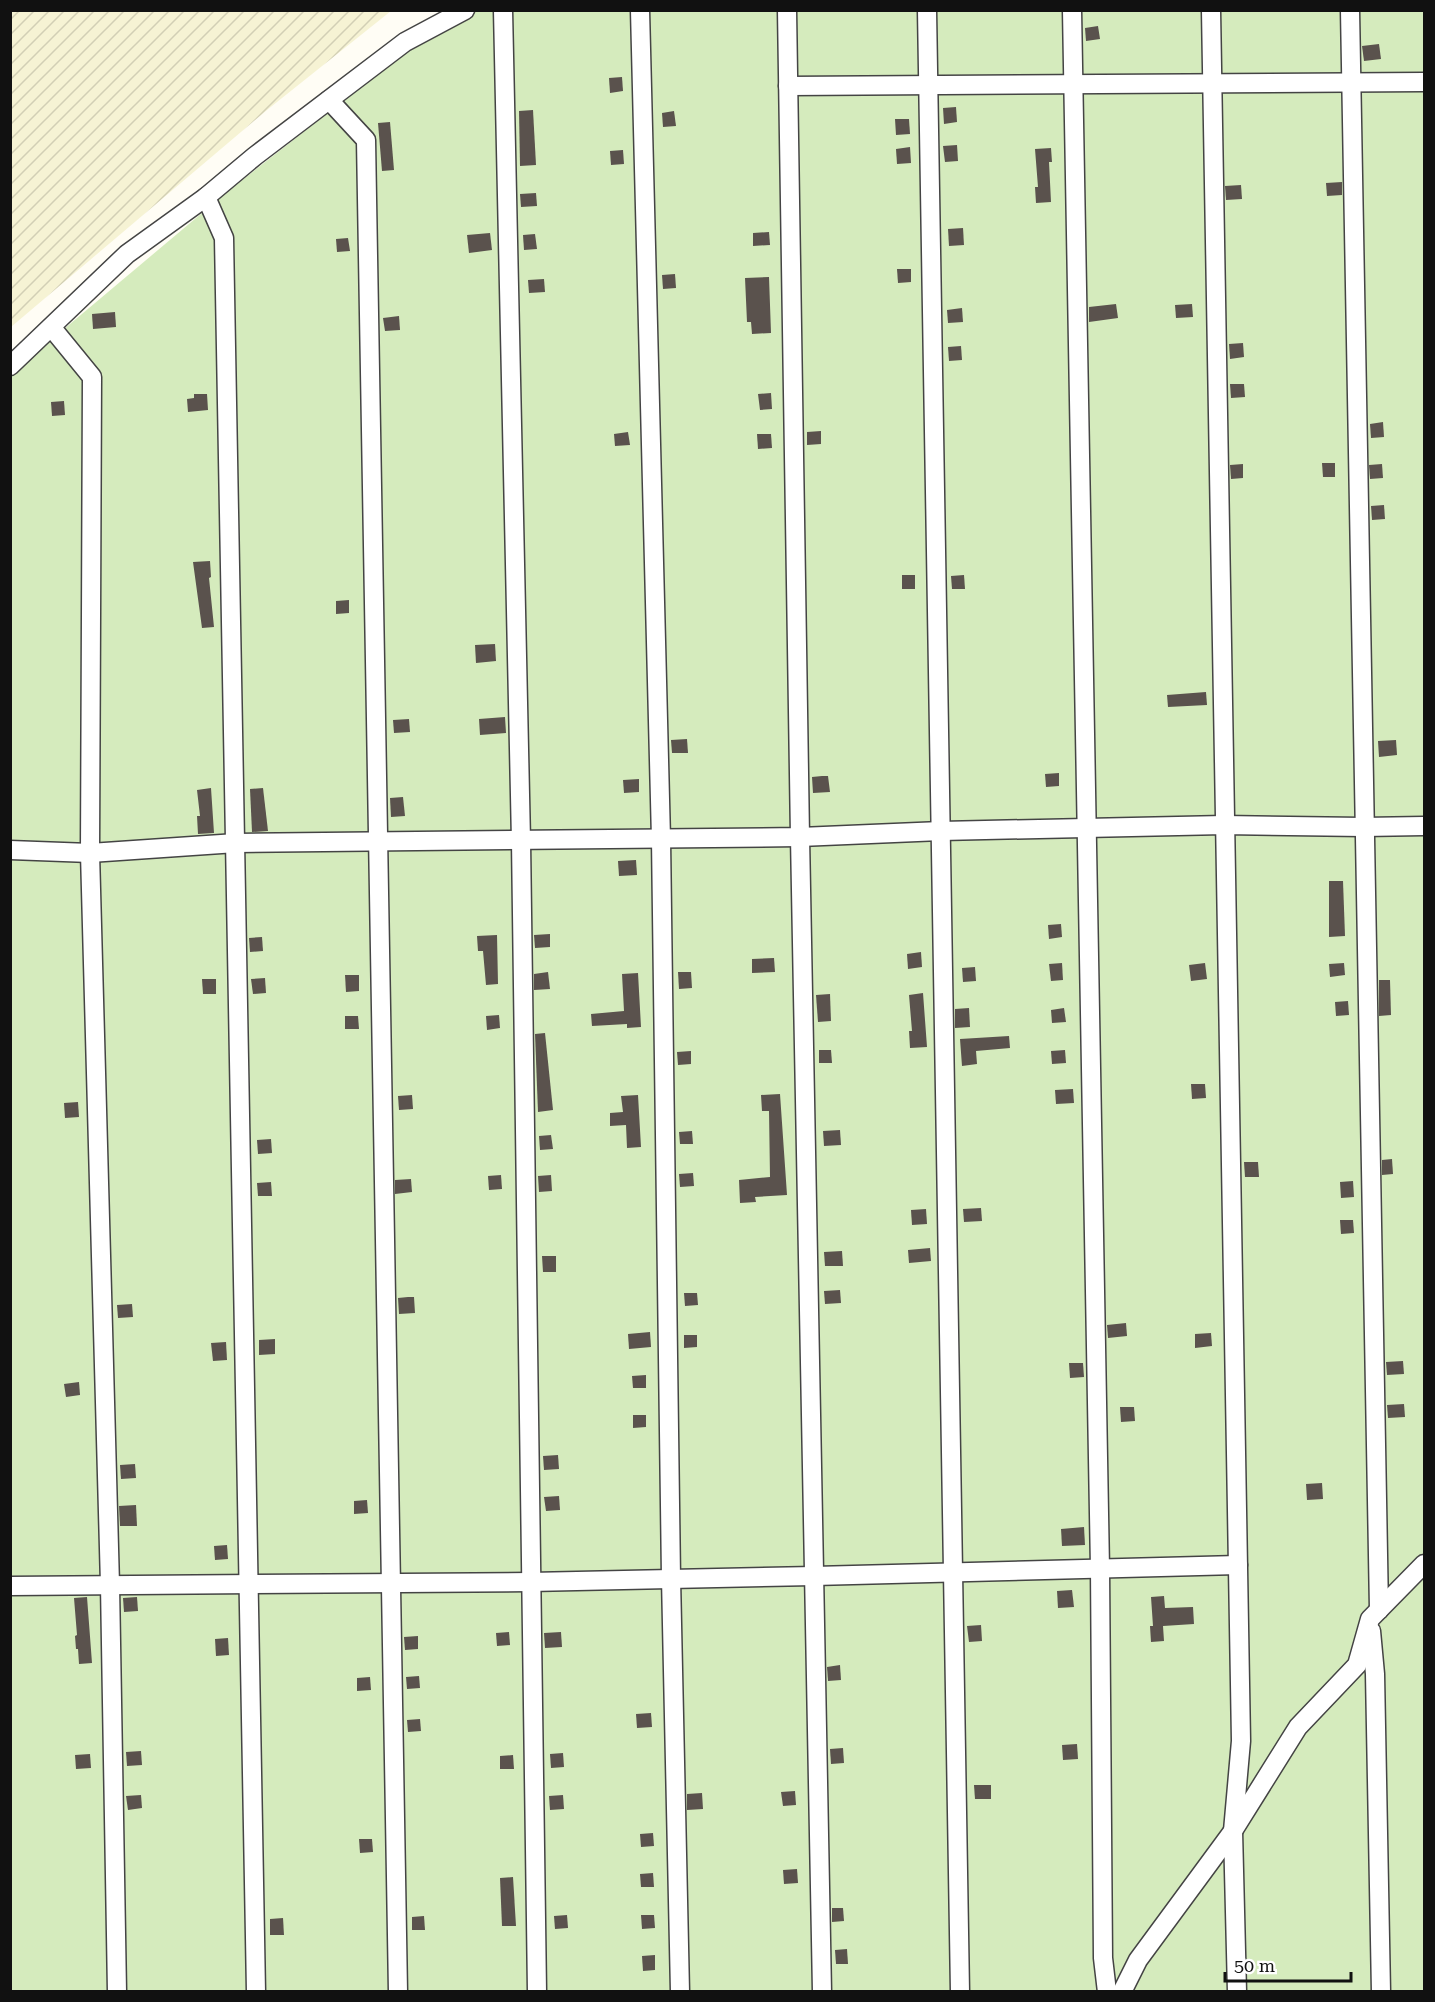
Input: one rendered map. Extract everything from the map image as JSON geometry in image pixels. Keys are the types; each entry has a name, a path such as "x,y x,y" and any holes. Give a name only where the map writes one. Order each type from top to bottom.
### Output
{"street":[{"path":"10,366 127,254 206,197 255,156 405,42 465,10"},
{"path":"502,10 521,841 537,1992"},
{"path":"640,10 661,839 671,1578 680,1992"},
{"path":"787,10 822,1992"},
{"path":"927,10 960,1992"},
{"path":"1072,10 1100,1569 1103,1958 1107,1992"},
{"path":"1211,10 1241,1741 1233,1831 1237,1992"},
{"path":"1350,10 1381,1992"},
{"path":"788,86 1425,82"},
{"path":"329,100 366,140 398,1992"},
{"path":"206,197 224,238 256,1992"},
{"path":"52,328 92,377 90,853 110,1585 117,1992"},
{"path":"10,850 90,853 236,843 800,837 941,831 1224,825 1425,826"},
{"path":"1122,1992 1138,1960 1233,1831 1298,1727 1357,1665 1374,1614 1425,1564"},
{"path":"10,1586 530,1582 1238,1565"}],"shaded area":[{"path":"11,10 391,11 267,110 11,327"}],"green space":[{"path":"469,11 1424,11 1424,1991 11,1991 10,377 227,192 425,37"}],"building":[{"path":"1098,26 1100,39 1086,41 1085,28"},
{"path":"1379,44 1381,59 1364,61 1362,46"},
{"path":"622,77 623,91 610,93 609,78"},
{"path":"956,107 957,122 944,124 943,108"},
{"path":"533,110 536,165 520,166 519,111"},
{"path":"674,111 676,126 663,127 662,113"},
{"path":"895,119 909,119 910,134 896,135"},
{"path":"390,122 394,170 382,171 378,123"},
{"path":"957,145 958,161 945,162 943,146"},
{"path":"910,147 911,163 897,164 896,149"},
{"path":"1051,148 1052,162 1049,162 1051,202 1036,203 1035,187 1038,187 1035,149"},
{"path":"623,150 624,164 611,165 610,151"},
{"path":"1342,182 1342,195 1327,196 1326,183"},
{"path":"1241,185 1242,199 1226,200 1225,186"},
{"path":"536,193 537,206 521,207 520,194"},
{"path":"963,228 964,245 949,246 948,229"},
{"path":"769,232 770,245 753,246 753,233"},
{"path":"490,233 492,250 469,253 467,235"},
{"path":"535,234 537,249 524,250 523,235"},
{"path":"348,238 350,251 337,252 336,239"},
{"path":"897,269 911,269 911,282 898,283"},
{"path":"675,274 676,288 663,289 662,275"},
{"path":"769,277 771,333 752,334 751,322 747,322 745,278"},
{"path":"544,279 545,292 529,293 528,280"},
{"path":"1116,304 1118,318 1089,322 1089,307"},
{"path":"1192,304 1193,317 1176,318 1175,305"},
{"path":"962,308 963,322 948,323 947,310"},
{"path":"115,312 116,327 93,329 92,314"},
{"path":"399,316 400,330 385,331 383,318"},
{"path":"1243,343 1244,357 1230,359 1229,344"},
{"path":"961,346 962,360 949,361 948,347"},
{"path":"1230,384 1244,384 1245,397 1231,398"},
{"path":"771,393 772,409 760,410 758,394"},
{"path":"194,394 207,394 208,410 188,412 187,399 194,398"},
{"path":"64,401 65,415 52,416 51,402"},
{"path":"1383,422 1384,437 1371,438 1370,424"},
{"path":"821,431 821,444 807,445 807,432"},
{"path":"628,432 630,445 615,446 614,434"},
{"path":"757,434 771,434 772,448 758,449"},
{"path":"1322,463 1335,463 1335,477 1323,477"},
{"path":"1243,464 1243,478 1231,479 1230,465"},
{"path":"1382,464 1383,478 1370,479 1369,465"},
{"path":"1384,505 1385,519 1372,520 1371,506"},
{"path":"210,561 211,577 209,578 214,627 202,628 193,562"},
{"path":"902,575 915,575 915,589 902,589"},
{"path":"964,575 965,589 952,589 951,576"},
{"path":"349,600 349,613 336,614 336,601"},
{"path":"495,644 496,661 476,663 475,645"},
{"path":"1206,692 1207,705 1168,707 1167,695"},
{"path":"505,717 506,733 480,735 479,719"},
{"path":"409,719 410,732 394,733 393,720"},
{"path":"687,739 688,753 672,753 671,740"},
{"path":"1396,740 1397,755 1379,757 1378,741"},
{"path":"1059,773 1059,786 1046,787 1045,774"},
{"path":"828,776 830,792 813,793 812,777"},
{"path":"639,779 639,792 624,793 623,780"},
{"path":"211,788 214,833 198,834 197,816 200,816 197,790"},
{"path":"263,788 268,831 252,832 250,789"},
{"path":"403,797 405,816 391,817 390,798"},
{"path":"636,860 637,875 619,876 618,861"},
{"path":"1329,881 1343,881 1345,936 1329,937"},
{"path":"1061,924 1062,937 1049,939 1048,925"},
{"path":"550,934 550,947 535,948 534,935"},
{"path":"497,935 498,984 486,985 483,951 478,951 477,936"},
{"path":"262,937 263,951 250,952 249,938"},
{"path":"921,952 922,967 908,969 907,954"},
{"path":"774,958 775,972 752,973 752,959"},
{"path":"1062,963 1063,980 1051,981 1049,964"},
{"path":"1205,963 1207,979 1191,981 1189,965"},
{"path":"1344,963 1345,975 1330,977 1329,964"},
{"path":"975,967 976,981 963,982 962,968"},
{"path":"548,972 550,989 534,990 534,974"},
{"path":"678,972 691,972 692,988 679,989"},
{"path":"638,973 641,1027 627,1028 627,1024 592,1026 591,1014 624,1011 622,974"},
{"path":"345,975 359,975 359,991 346,992"},
{"path":"265,978 266,993 253,994 251,979"},
{"path":"202,979 216,979 216,994 203,994"},
{"path":"1379,980 1390,980 1391,1015 1379,1016"},
{"path":"923,993 927,1047 910,1048 909,1031 912,1031 909,995"},
{"path":"830,994 831,1021 818,1022 816,995"},
{"path":"1348,1001 1349,1015 1336,1016 1335,1002"},
{"path":"969,1008 970,1027 955,1028 955,1009"},
{"path":"1064,1008 1066,1022 1052,1023 1051,1010"},
{"path":"499,1015 500,1028 487,1030 486,1016"},
{"path":"345,1016 358,1016 359,1029 345,1029"},
{"path":"545,1033 553,1110 538,1112 535,1034"},
{"path":"1009,1036 1010,1048 976,1051 977,1064 962,1066 960,1039"},
{"path":"819,1050 831,1050 832,1063 819,1063"},
{"path":"1065,1050 1066,1063 1052,1064 1051,1051"},
{"path":"691,1051 691,1064 678,1065 677,1052"},
{"path":"1191,1084 1205,1084 1206,1098 1192,1099"},
{"path":"1073,1089 1074,1103 1056,1104 1055,1090"},
{"path":"780,1094 787,1195 755,1197 756,1202 740,1203 739,1180 770,1177 769,1111 762,1111 761,1095"},
{"path":"412,1095 413,1109 399,1110 398,1096"},
{"path":"638,1095 641,1147 627,1148 626,1125 610,1126 610,1113 623,1112 621,1096"},
{"path":"78,1102 79,1117 65,1118 64,1103"},
{"path":"840,1130 841,1145 824,1146 823,1131"},
{"path":"692,1131 693,1144 680,1144 679,1132"},
{"path":"551,1135 553,1149 540,1150 539,1136"},
{"path":"271,1139 272,1153 258,1154 257,1140"},
{"path":"1392,1159 1393,1174 1382,1175 1382,1160"},
{"path":"1244,1162 1258,1162 1259,1177 1245,1177"},
{"path":"693,1173 694,1186 680,1187 679,1174"},
{"path":"501,1175 502,1189 489,1190 488,1176"},
{"path":"551,1175 552,1191 539,1192 538,1176"},
{"path":"411,1179 412,1192 395,1194 395,1180"},
{"path":"1353,1181 1354,1197 1341,1198 1340,1182"},
{"path":"271,1182 272,1196 258,1196 257,1183"},
{"path":"981,1208 982,1221 964,1222 963,1209"},
{"path":"926,1209 927,1224 912,1225 911,1210"},
{"path":"1340,1220 1353,1220 1354,1233 1341,1234"},
{"path":"930,1248 931,1261 909,1263 908,1250"},
{"path":"842,1251 843,1266 825,1266 824,1252"},
{"path":"542,1256 556,1256 556,1272 543,1272"},
{"path":"840,1290 841,1303 825,1304 824,1291"},
{"path":"684,1293 697,1293 698,1305 685,1306"},
{"path":"414,1297 415,1313 399,1314 398,1298"},
{"path":"132,1304 133,1317 118,1318 117,1305"},
{"path":"1126,1323 1127,1336 1108,1338 1107,1325"},
{"path":"650,1332 651,1347 629,1349 628,1334"},
{"path":"1211,1333 1212,1346 1195,1348 1195,1334"},
{"path":"684,1335 697,1335 697,1347 684,1348"},
{"path":"275,1339 275,1354 259,1355 259,1340"},
{"path":"226,1342 227,1360 213,1361 211,1343"},
{"path":"1403,1361 1404,1374 1387,1375 1386,1362"},
{"path":"1069,1363 1083,1363 1084,1377 1070,1378"},
{"path":"646,1375 646,1388 633,1388 632,1376"},
{"path":"79,1382 80,1395 66,1397 64,1384"},
{"path":"1404,1404 1405,1417 1388,1418 1387,1405"},
{"path":"1120,1407 1134,1407 1135,1421 1121,1422"},
{"path":"633,1415 646,1415 646,1427 633,1428"},
{"path":"558,1455 559,1469 544,1470 543,1456"},
{"path":"135,1464 136,1478 121,1479 120,1465"},
{"path":"1322,1483 1323,1499 1307,1500 1306,1484"},
{"path":"559,1496 560,1510 546,1511 544,1497"},
{"path":"367,1500 368,1513 354,1514 354,1501"},
{"path":"136,1505 137,1526 120,1526 119,1506"},
{"path":"1084,1527 1085,1545 1062,1546 1061,1529"},
{"path":"227,1545 228,1559 215,1560 214,1546"},
{"path":"1072,1590 1074,1607 1058,1608 1057,1591"},
{"path":"1164,1596 1165,1608 1193,1607 1194,1624 1163,1626 1164,1641 1151,1642 1150,1626 1153,1626 1151,1597"},
{"path":"87,1597 92,1663 79,1664 75,1636 77,1635 74,1598"},
{"path":"137,1597 138,1611 124,1612 123,1598"},
{"path":"981,1625 982,1641 969,1642 967,1626"},
{"path":"509,1632 510,1645 497,1646 496,1633"},
{"path":"561,1632 562,1647 545,1648 544,1633"},
{"path":"418,1636 418,1649 405,1650 404,1637"},
{"path":"228,1638 229,1655 216,1656 215,1639"},
{"path":"840,1665 841,1680 828,1681 827,1667"},
{"path":"419,1676 420,1688 407,1689 406,1677"},
{"path":"370,1677 371,1690 357,1691 357,1678"},
{"path":"651,1713 652,1727 637,1728 636,1714"},
{"path":"420,1719 421,1731 408,1732 407,1720"},
{"path":"1077,1744 1078,1759 1063,1760 1062,1745"},
{"path":"843,1748 844,1763 831,1764 830,1749"},
{"path":"141,1751 142,1765 127,1766 126,1752"},
{"path":"563,1753 564,1767 551,1768 550,1754"},
{"path":"90,1754 91,1768 76,1769 75,1755"},
{"path":"513,1755 514,1769 500,1769 500,1756"},
{"path":"974,1785 991,1785 991,1799 975,1799"},
{"path":"795,1791 796,1805 783,1806 781,1792"},
{"path":"702,1793 703,1809 687,1810 687,1794"},
{"path":"141,1795 142,1808 128,1810 126,1796"},
{"path":"563,1795 564,1809 550,1810 549,1796"},
{"path":"653,1833 654,1846 641,1847 640,1834"},
{"path":"359,1839 372,1839 373,1852 360,1853"},
{"path":"797,1869 798,1883 784,1884 783,1870"},
{"path":"653,1873 654,1887 641,1887 640,1874"},
{"path":"513,1877 516,1926 502,1926 500,1878"},
{"path":"832,1908 843,1908 844,1921 832,1922"},
{"path":"567,1915 568,1928 555,1929 554,1916"},
{"path":"641,1915 654,1915 655,1928 642,1929"},
{"path":"424,1916 425,1930 412,1930 412,1917"},
{"path":"283,1918 284,1935 270,1935 270,1919"},
{"path":"847,1949 848,1964 836,1964 835,1950"},
{"path":"655,1955 655,1970 643,1971 642,1956"}]}
